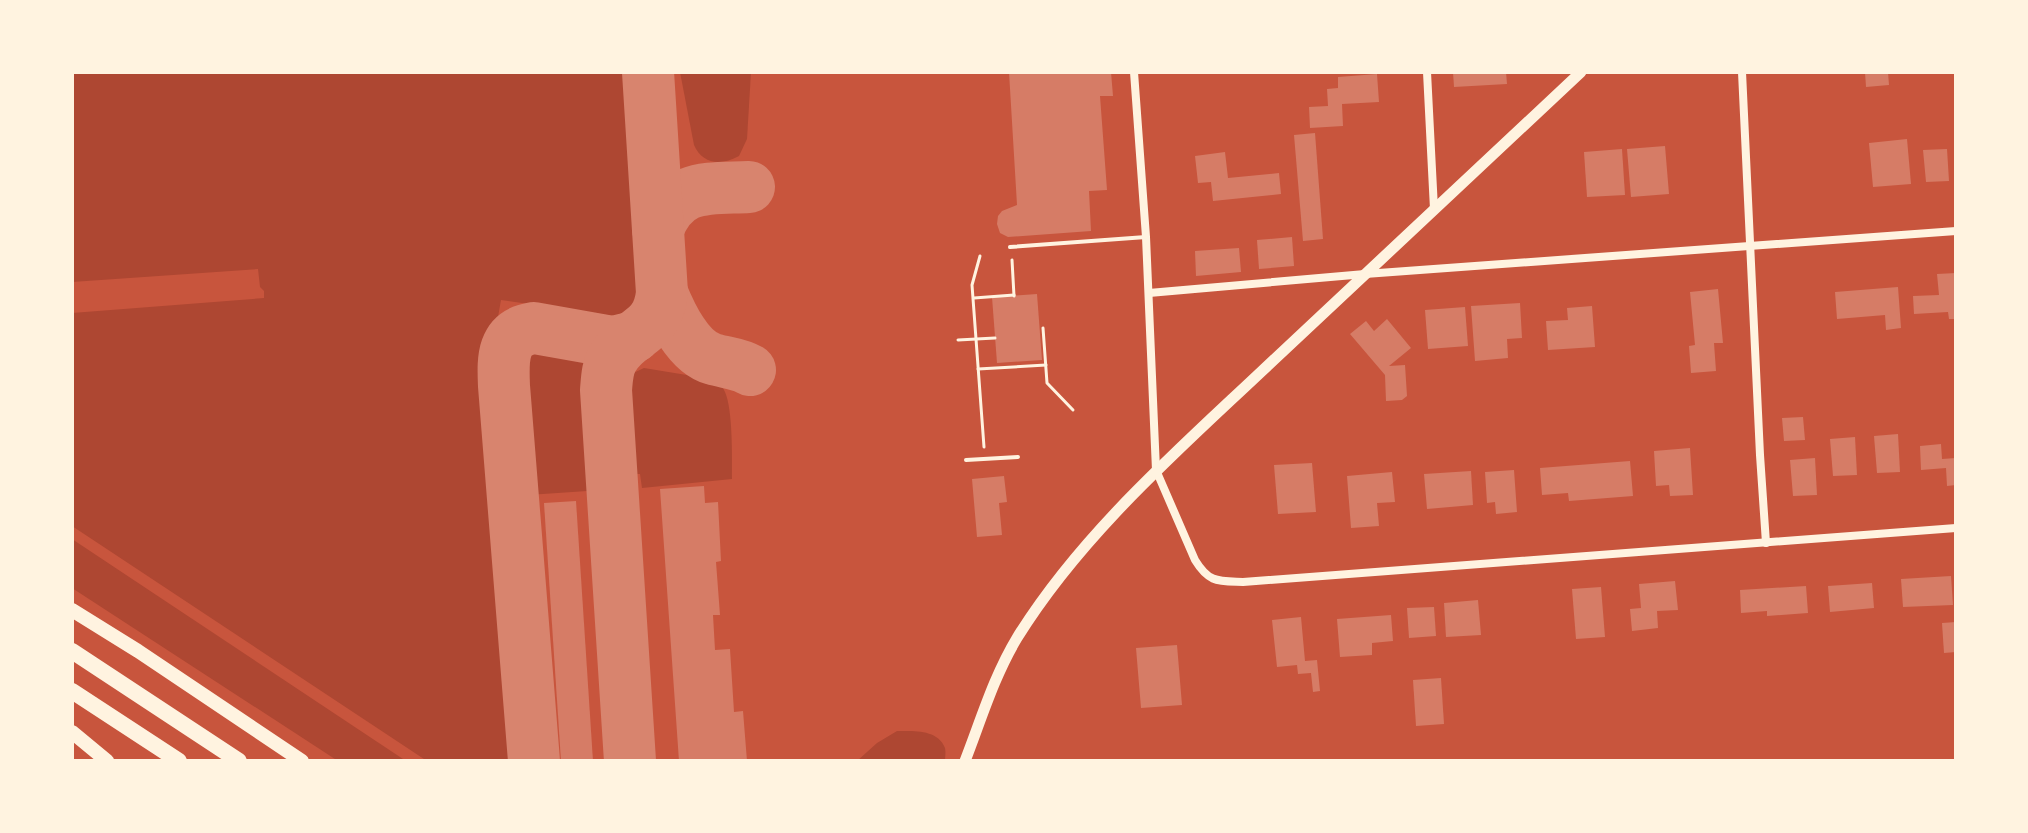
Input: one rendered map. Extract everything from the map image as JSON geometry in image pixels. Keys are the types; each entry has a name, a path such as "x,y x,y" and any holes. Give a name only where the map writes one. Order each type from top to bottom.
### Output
{"highway":[{"path":"72,610 302,761"},
{"path":"72,651 239,761"},
{"path":"72,691 179,761"},
{"path":"72,732 107,761"}],"street":[{"path":"1134,72 1146,237 1156,470 1195,560 1202,572 1213,580 1258,581 1956,528"},
{"path":"1427,72 1434,209"},
{"path":"965,761 1015,642 1070,563 1156,470 1581,72"},
{"path":"1742,72 1766,543"},
{"path":"1149,293 1956,231"}],"lane":[{"path":"1010,246 1146,237"},
{"path":"966,460 1018,457"}],"path":[{"path":"973,298 1014,296 1010,246"},
{"path":"980,256 972,285 984,459"},
{"path":"1043,328 1047,383 1073,410"},
{"path":"958,340 995,338"},
{"path":"978,369 1046,365"}],"shaded area":[{"path":"72,72 627,72 642,299 633,309 614,316 501,300 491,356 516,761 427,761 72,526 72,313 264,298 264,291 260,287 258,269 72,282"},
{"path":"680,72 751,72 747,139 739,156 719,162 707,159 697,151"},
{"path":"530,348 573,357 594,371 602,490 528,495 518,358 520,351"},
{"path":"644,368 711,379 721,386 728,400 732,479 642,488 640,474 627,474 622,385 629,375"},
{"path":"72,539 406,761 338,761 72,588"},
{"path":"897,731 924,732 937,737 945,748 945,761 857,761"}],"building":[{"path":"1009,72 1111,72 1113,96 1100,96 1107,190 1089,191 1091,231 1008,237 1000,233 998,216 1017,205"},
{"path":"1453,72 1506,72 1507,84 1454,87"},
{"path":"1865,72 1888,72 1889,85 1866,87"},
{"path":"1377,74 1379,102 1342,104 1343,126 1310,128 1309,107 1328,106 1327,89 1338,88 1338,77"},
{"path":"1315,133 1323,239 1303,241 1294,135"},
{"path":"1907,139 1911,184 1873,187 1869,143"},
{"path":"1665,146 1669,194 1631,197 1627,149"},
{"path":"1622,149 1625,195 1587,197 1584,152"},
{"path":"1947,149 1949,181 1926,182 1923,150"},
{"path":"1225,152 1228,178 1279,173 1281,194 1213,201 1211,182 1198,183 1195,156"},
{"path":"1292,237 1294,266 1259,269 1257,240"},
{"path":"1239,248 1241,272 1196,276 1195,251"},
{"path":"1956,273 1956,319 1949,319 1948,312 1914,314 1913,296 1939,295 1937,274"},
{"path":"1898,287 1901,328 1886,330 1885,315 1837,319 1835,292"},
{"path":"1718,289 1723,343 1714,343 1716,371 1691,373 1689,346 1695,345 1690,292"},
{"path":"1037,294 1042,360 997,363 992,297"},
{"path":"1520,303 1522,338 1507,339 1508,358 1475,361 1471,306"},
{"path":"1592,306 1595,347 1548,350 1546,321 1568,320 1567,308"},
{"path":"1465,307 1468,346 1428,349 1425,310"},
{"path":"1387,319 1411,348 1389,366 1405,365 1407,396 1402,400 1386,401 1385,375 1350,334 1366,321 1374,331"},
{"path":"1803,417 1805,440 1784,441 1782,418"},
{"path":"1898,434 1900,472 1877,473 1874,436"},
{"path":"1855,437 1857,475 1833,476 1830,439"},
{"path":"1941,444 1942,459 1956,458 1956,485 1947,486 1946,468 1921,470 1920,446"},
{"path":"1690,448 1693,495 1670,496 1669,485 1656,486 1654,451"},
{"path":"1815,458 1817,495 1793,496 1790,460"},
{"path":"1630,461 1633,496 1569,501 1568,493 1542,495 1540,468"},
{"path":"1312,463 1316,512 1278,514 1274,465"},
{"path":"1514,470 1517,512 1496,514 1495,502 1487,503 1485,472"},
{"path":"1471,471 1473,505 1427,509 1424,474"},
{"path":"1392,472 1395,502 1377,503 1379,526 1351,528 1347,476"},
{"path":"1004,476 1007,502 999,503 1002,535 977,537 972,479"},
{"path":"704,486 705,503 718,502 721,561 716,562 720,615 713,615 715,650 730,649 734,712 743,711 747,761 679,761 660,489"},
{"path":"576,501 593,761 561,761 544,503"},
{"path":"1951,576 1953,605 1903,607 1901,579"},
{"path":"1675,581 1678,610 1657,611 1658,628 1632,631 1630,609 1641,608 1639,584"},
{"path":"1872,583 1874,608 1830,612 1828,586"},
{"path":"1806,586 1808,613 1767,616 1767,611 1741,613 1740,590"},
{"path":"1601,587 1605,637 1576,639 1572,589"},
{"path":"1478,600 1481,635 1446,637 1444,603"},
{"path":"1434,607 1436,636 1409,638 1407,608"},
{"path":"1391,615 1393,641 1372,643 1372,655 1340,657 1337,619"},
{"path":"1301,617 1305,661 1317,660 1320,691 1313,692 1311,673 1298,674 1297,665 1277,667 1272,620"},
{"path":"1956,622 1956,652 1944,653 1942,623"},
{"path":"1177,645 1182,705 1141,708 1136,648"},
{"path":"1441,678 1444,724 1416,726 1413,680"}],"taxiway":[{"path":"630,761 606,390 613,358 655,317 662,293 648,72"},
{"path":"658,229 665,214 684,196 706,189 749,187"},
{"path":"662,293 676,322 696,349 713,359 750,370"},
{"path":"534,761 504,386 506,349 515,336 534,328 613,342 634,337"}]}
